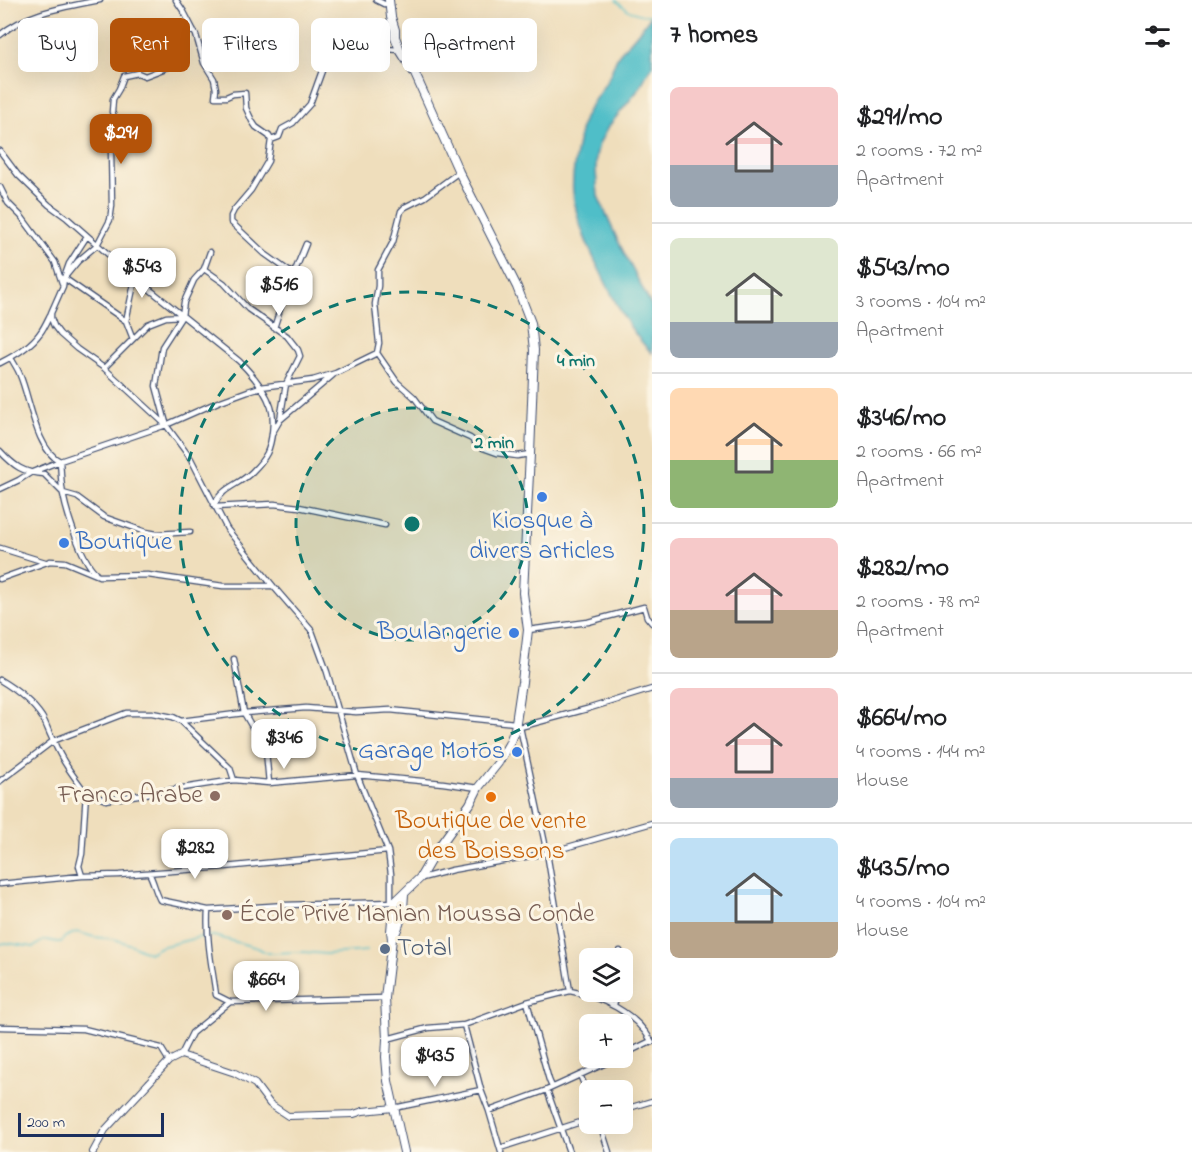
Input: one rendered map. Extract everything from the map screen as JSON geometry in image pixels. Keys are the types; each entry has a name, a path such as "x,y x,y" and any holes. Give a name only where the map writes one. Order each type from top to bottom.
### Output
{"highway":[{"path":"389,2 395,37 400,50 415,74 459,172 517,287 531,323 534,350 523,593 528,630 517,725 498,763 478,788 470,804 434,854 420,878 409,887 393,909 385,998 386,1057 388,1081 404,1152"}],"street":[{"path":"0,35 26,19 100,0"},
{"path":"176,0 196,35 204,63 214,79 215,98 245,93 246,108 252,121 271,140 268,161 251,190 234,210 231,222 265,254 294,274"},
{"path":"376,0 384,4 389,2"},
{"path":"64,278 78,261 97,245 110,220 111,151 116,135 116,121 112,112 113,99 124,76 138,73 145,76 171,66 181,65 178,40 186,32 194,31"},
{"path":"271,140 279,137 282,129 293,123 310,104 323,68 339,53 354,47 400,50"},
{"path":"0,151 18,175 49,206 67,218 133,276 239,361 251,372 261,387 272,409 272,433 266,455 251,472 219,495 214,506"},
{"path":"459,172 401,211 393,242 378,270 375,304 379,343 377,353 397,382 414,397 432,421 496,453 517,456 530,454"},
{"path":"0,187 8,203 21,216 55,262 63,286"},
{"path":"0,363 26,347 40,334 63,286 69,264 87,236"},
{"path":"274,328 306,244"},
{"path":"166,425 156,386 162,347 182,316 184,302 194,280 204,269 210,252"},
{"path":"204,269 224,282 248,309 287,336 297,350 300,356 286,384 280,420"},
{"path":"133,276 134,284 126,321 133,339"},
{"path":"64,278 126,321"},
{"path":"51,313 54,326 60,334 76,349 104,368 166,425 191,459 227,529 312,631 327,672 357,775 388,851 391,874 399,900 208,910 160,900 149,873"},
{"path":"104,368 148,324 166,317 182,316"},
{"path":"0,489 30,473 60,461 166,425 218,402 261,387 313,380 336,373 377,353"},
{"path":"10,358 22,378 40,436 52,458 60,461"},
{"path":"272,433 280,420 336,373"},
{"path":"0,451 30,473 44,474 63,493 77,496 104,517 157,534 190,532"},
{"path":"60,461 63,493 74,531 89,567 99,576"},
{"path":"214,506 274,504 385,525"},
{"path":"0,549 45,562 65,562 99,576 148,575 223,586 273,586"},
{"path":"0,579 45,562"},
{"path":"528,630 588,622 644,607 652,623"},
{"path":"234,659 244,713 266,751 269,783"},
{"path":"0,680 22,695 40,714 71,774 86,793 106,800 234,780 269,783 357,775 478,788"},
{"path":"181,721 306,708 356,712 390,710 517,725 587,709 652,688"},
{"path":"0,782 53,741 126,713 152,713 181,721 230,768 234,780"},
{"path":"517,725 547,854 570,991"},
{"path":"82,876 79,866 82,854 86,793"},
{"path":"420,878 452,870 547,854 652,823"},
{"path":"0,884 388,851"},
{"path":"208,910 208,945 216,995 230,1002 385,998"},
{"path":"387,1040 428,1028 464,1024 527,1002 570,991 587,994 614,1005 650,1031 652,1042 633,1050"},
{"path":"93,1152 105,1130 169,1061 181,1055 192,1033 230,1002"},
{"path":"527,1002 568,1152"},
{"path":"464,1024 481,1090 501,1150 579,1122"},
{"path":"0,1027 84,1029 161,1048 169,1061"},
{"path":"181,1055 235,1073 255,1084 270,1104 288,1116 354,1114 481,1090"},
{"path":"489,1111 595,1068"},
{"path":"580,1075 582,1080"},
{"path":"633,1107 652,1101"},
{"path":"603,1134 609,1152"}],"water":[{"path":"652,14 652,65 639,89 608,127 599,144 596,171 598,196 652,307 652,353 623,316 587,244 575,203 573,185 578,142 585,116 608,78 618,55"}],"waterway":[{"path":"616,0 632,12 651,15"},
{"path":"0,944 34,947 45,940 61,942 65,937 77,932 114,939 149,953 160,947 200,937 214,936 258,948 267,953 326,954 367,951"}],"place":[{"name":"Kiosque à divers articles","path":"542,497"},
{"name":"Boutique","path":"64,543"},
{"name":"Boulangerie","path":"514,633"},
{"name":"Garage Motos","path":"517,752"},
{"name":"Franco Arabe","path":"215,796"},
{"name":"Boutique de vente des Boissons","path":"491,797"},
{"name":"École Privé Manian Moussa Conde","path":"227,915"},
{"name":"Total","path":"385,949"}]}
